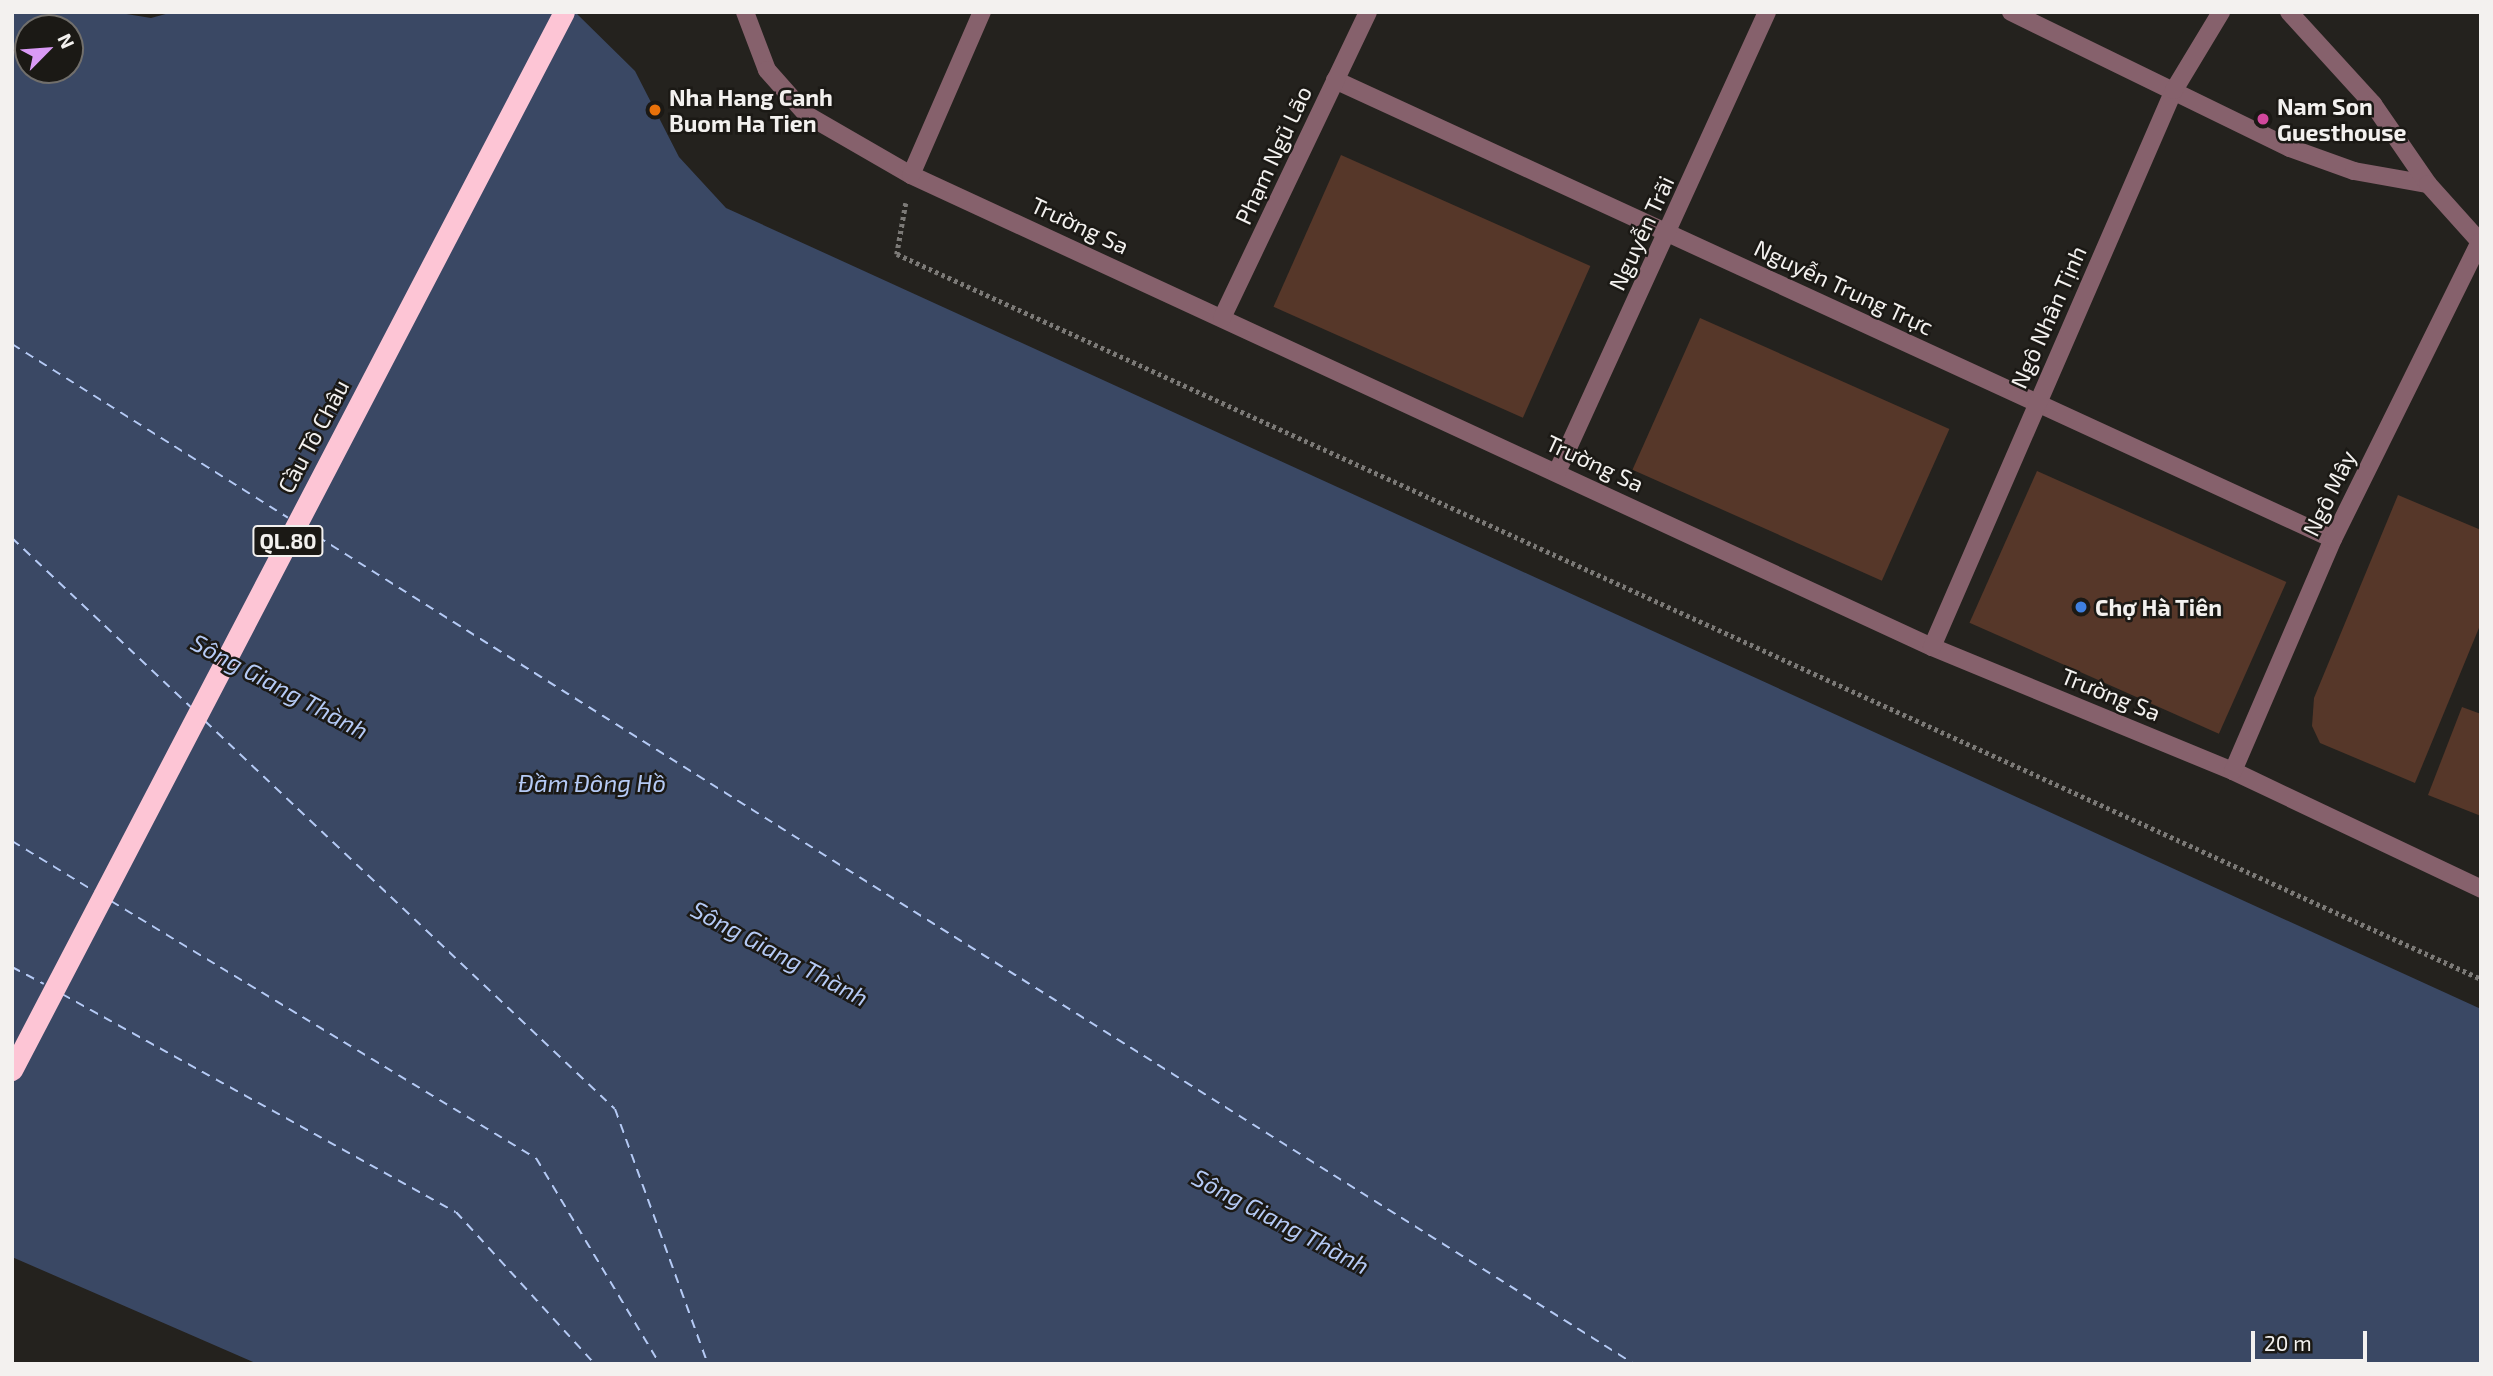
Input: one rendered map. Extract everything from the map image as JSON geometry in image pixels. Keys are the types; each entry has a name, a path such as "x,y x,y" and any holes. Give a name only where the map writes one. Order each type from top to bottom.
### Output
{"highway":[{"name":"Cầu Tô Châu","path":"12,1070 564,12"}],"street":[{"name":"Trường Sa","path":"744,12 768,70 807,115 911,175 1932,647 2234,771 2481,888"},
{"path":"911,175 982,12"},
{"name":"Phạm Ngũ Lão","path":"1222,318 1368,12"},
{"name":"Nguyễn Trãi","path":"1556,472 1668,233 1767,12"},
{"path":"2011,12 2302,152 2354,171 2428,184"},
{"name":"Ngô Nhân Tịnh","path":"1932,647 2174,90 2221,12"},
{"path":"2290,12 2373,104 2428,184 2480,243"},
{"name":"Nguyễn Trung Trực","path":"1335,80 2333,539"},
{"name":"Ngô Mây","path":"2234,771 2333,539 2480,243"}],"path":[{"path":"911,175 897,254 2481,979"}],"water":[{"name":"Đầm Đông Hồ","path":"12,12 114,12 151,18 173,12 575,12 635,71 679,157 726,208 2481,1009 2481,1364 258,1364 12,1257"}],"building":[{"path":"1341,155 1590,266 1523,418 1273,307"},
{"path":"1700,318 1949,429 1882,581 1632,470"},
{"path":"2037,471 2286,582 2219,734 1969,623"},
{"path":"2398,495 2481,530 2481,623 2415,783 2320,743 2312,726 2314,698"},
{"path":"2462,707 2481,714 2481,816 2428,795"}],"ferry route":[{"path":"12,344 288,518"},
{"path":"304,528 1634,1364"},
{"path":"12,538 191,707"},
{"path":"205,721 615,1109 708,1364"},
{"path":"12,841 94,891"},
{"path":"111,901 536,1158 660,1364"},
{"path":"12,967 44,984"},
{"path":"62,994 456,1212 595,1364"}],"place":[{"name":"Nha Hang Canh Buom Ha Tien","path":"655,110"},
{"name":"Nam Son Guesthouse","path":"2263,119"},
{"name":"Chợ Hà Tiên","path":"2081,607"}],"water label":[{"name":"Sông Giang Thành","path":"280,686"},
{"name":"Sông Giang Thành","path":"780,953"},
{"name":"Sông Giang Thành","path":"1281,1221"}]}
